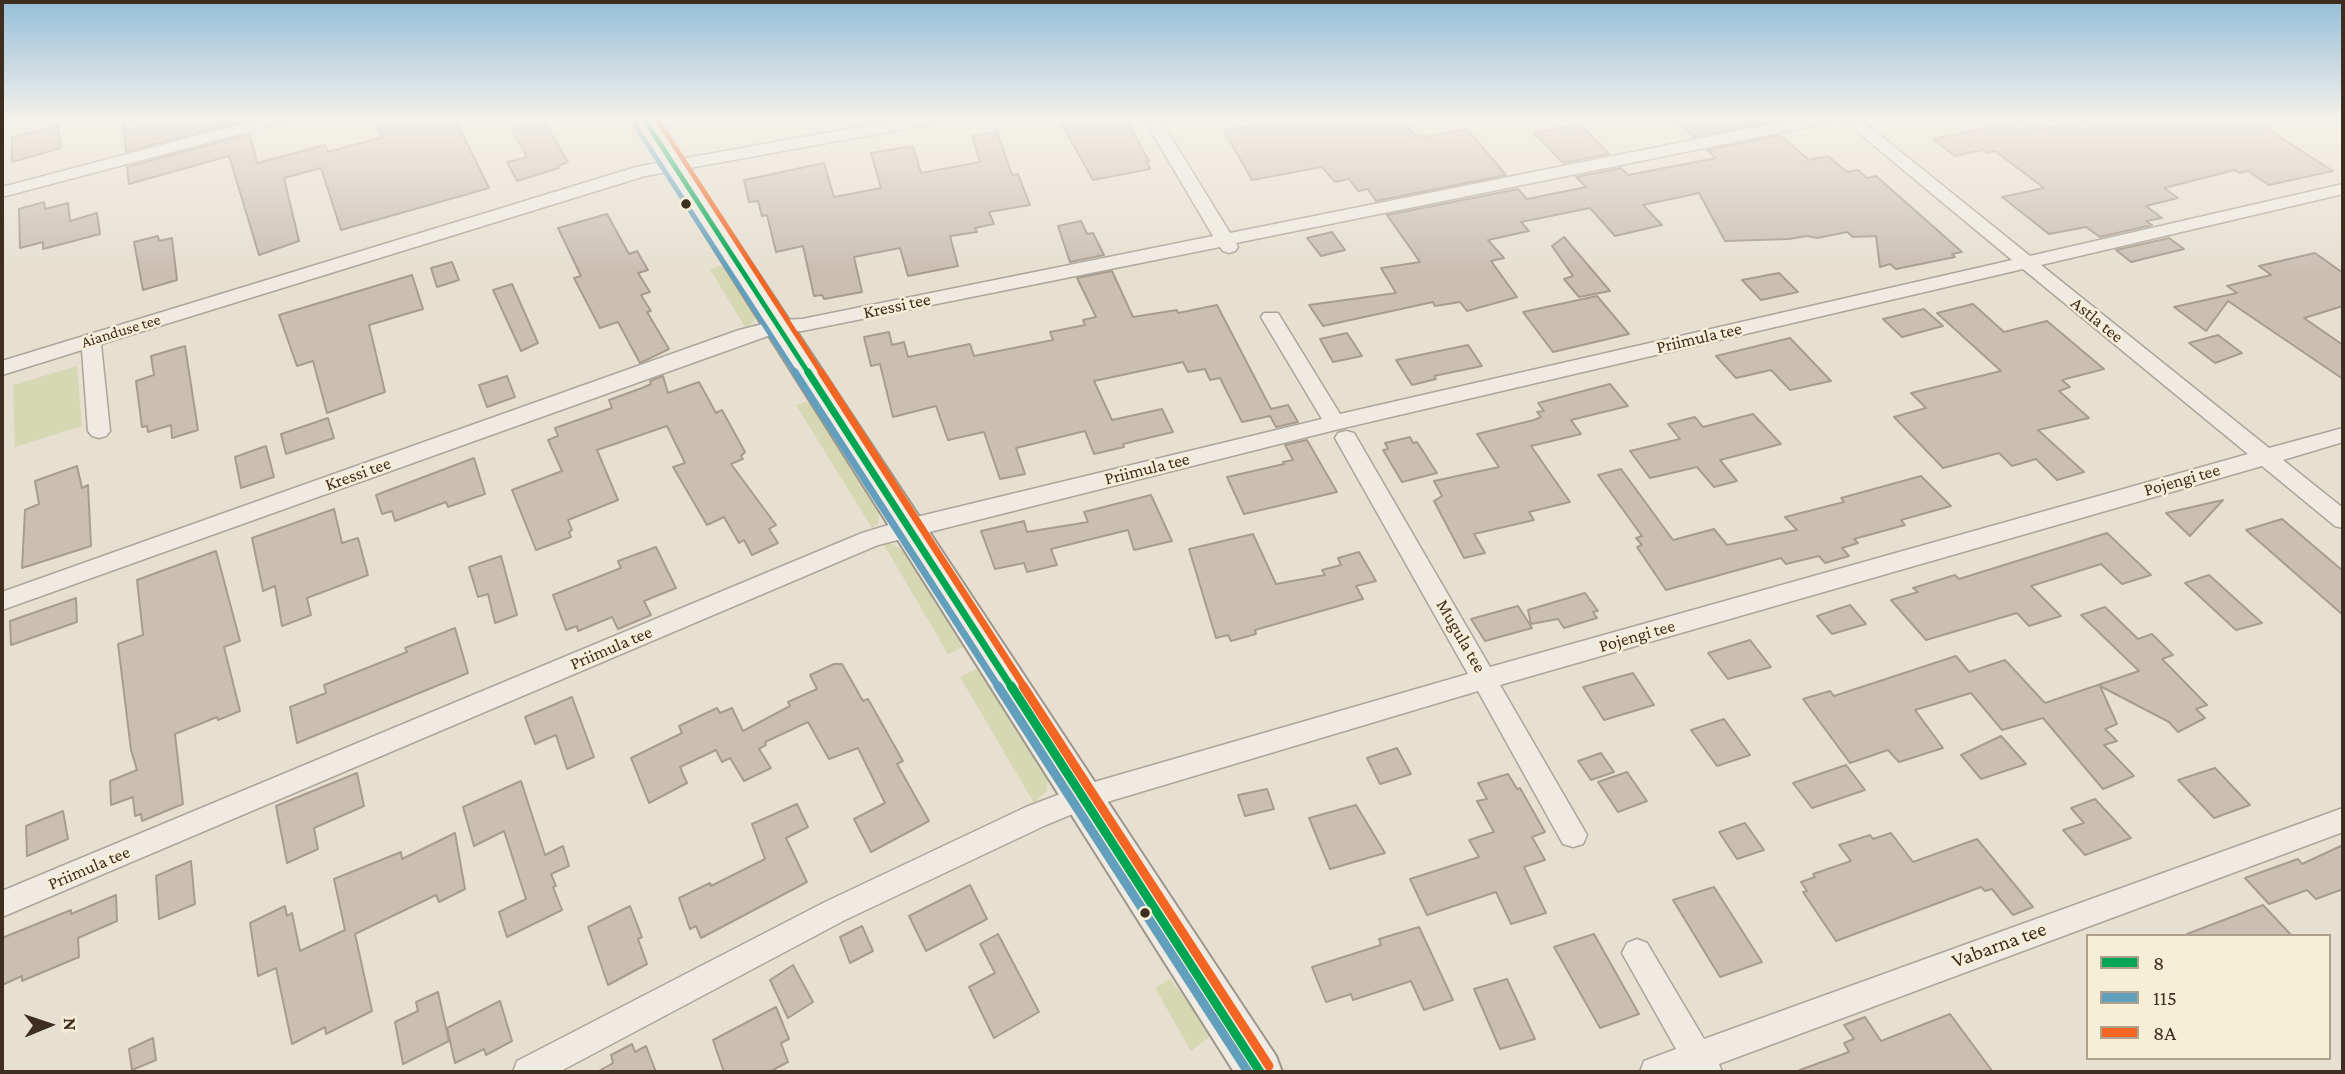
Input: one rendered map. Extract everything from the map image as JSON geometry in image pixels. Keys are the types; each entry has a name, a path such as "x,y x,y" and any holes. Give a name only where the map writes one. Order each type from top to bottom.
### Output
{"main road":[{"path":"675,169 779,326 1260,1072"}],"street":[{"path":"2,192 89,169"},
{"name":"Aianduse tee","path":"2,368 656,169"},
{"path":"1182,169 1226,243"},
{"name":"Kressi tee","path":"2,601 746,335 779,326 802,326 1226,243 1582,169"},
{"name":"Astla tee","path":"1911,169 2343,520"},
{"name":"Priimula tee","path":"2,904 857,544 908,527 1341,430 2024,261 2343,189"},
{"name":"Mugula tee","path":"1270,317 1341,430 1573,835"},
{"path":"91,341 100,431"},
{"name":"Pojengi tee","path":"528,1072 835,911 1036,816 1084,797 1485,679 2343,435"},
{"name":"Vabarna tee","path":"1655,1072 1702,1064 2343,820"},
{"path":"1637,953 1702,1064"}],"green space":[{"path":"725,267 755,316 746,329 710,269"},
{"path":"77,366 82,426 15,447 13,385"},
{"path":"811,403 879,511 878,524 872,528 796,405"},
{"path":"883,543 893,544 906,553 963,647 948,654"},
{"path":"980,667 1048,776 1047,791 1034,803 960,677"},
{"path":"1170,979 1211,1031 1208,1038 1191,1051 1155,988"}],"building":[{"path":"127,169 182,169 129,184"},
{"path":"233,169 317,169 284,178 299,241 259,255"},
{"path":"321,169 480,169 489,188 341,230"},
{"path":"511,169 555,169 517,181"},
{"path":"795,169 826,169 834,197 881,188 876,169 920,169 921,173 942,169 1010,169 1012,175 1018,174 1030,205 989,212 994,224 975,228 977,232 950,236 958,266 908,276 900,248 854,257 862,292 824,299 822,295 814,296 803,246 776,252 767,215 762,216 758,201 749,202 744,180"},
{"path":"1087,169 1149,169 1093,180"},
{"path":"1246,169 1311,169 1252,180"},
{"path":"1324,169 1501,169 1506,175 1376,201 1368,189 1358,191 1349,179 1335,182"},
{"path":"1615,169 1622,169 1628,175 1658,169 1858,170 1867,178 1876,176 1962,252 1952,254 1955,257 1896,269 1890,264 1880,267 1876,236 1853,237 1847,232 1817,238 1807,236 1725,241 1699,193 1643,205 1662,225 1615,236 1590,208 1521,222 1529,231 1488,240 1504,258 1491,261 1517,297 1467,311 1460,302 1435,306 1433,302 1323,326 1309,305 1396,293 1381,268 1420,262 1387,215 1518,189 1527,199 1586,187 1576,177"},
{"path":"2019,169 2330,169 2333,171 2269,185 2248,171 2239,173 2235,170 2164,188 2178,198 2146,206 2162,218 2146,221 2152,225 2100,237 2086,227 2049,234 2002,197 2044,188"},
{"path":"44,202 45,209 68,203 70,221 97,213 100,234 43,249 43,242 20,248 19,209"},
{"path":"607,214 629,254 637,251 648,270 638,273 650,292 641,295 651,311 647,312 669,349 640,363 618,322 600,328 574,278 581,276 558,228"},
{"path":"1081,221 1087,234 1093,233 1104,255 1070,262 1058,226"},
{"path":"1332,232 1345,250 1321,256 1307,238"},
{"path":"158,236 159,241 172,238 177,280 143,290 134,242"},
{"path":"1564,237 1610,291 1579,297 1564,279 1573,276 1552,246"},
{"path":"2169,238 2184,249 2131,262 2116,250"},
{"path":"2315,253 2343,273 2343,306 2304,318 2343,345 2343,379 2228,301 2206,331 2174,307 2237,293 2227,286 2271,275 2259,266"},
{"path":"452,262 459,280 437,287 431,268"},
{"path":"1112,271 1133,317 1177,310 1178,313 1217,305 1271,409 1288,405 1298,422 1276,427 1270,416 1242,422 1220,378 1210,380 1205,369 1188,372 1183,362 1094,381 1112,420 1162,409 1173,432 1094,454 1085,431 1016,448 1025,474 1000,479 984,432 948,440 936,406 893,417 880,364 871,366 864,337 889,332 892,345 904,342 908,357 970,344 974,356 1053,340 1050,332 1085,325 1083,320 1096,317 1077,278"},
{"path":"1779,273 1798,292 1761,300 1742,280"},
{"path":"412,275 423,309 369,325 385,392 327,413 313,361 297,366 279,315"},
{"path":"512,284 538,343 521,351 493,290"},
{"path":"1597,296 1629,334 1553,352 1523,312"},
{"path":"1973,304 2004,332 2047,321 2104,369 2062,380 2070,387 2059,391 2089,418 2038,430 2084,472 2057,480 2036,459 2012,466 1999,453 1943,468 1894,417 1926,408 1911,393 2001,371 1937,313"},
{"path":"1924,309 1943,326 1902,337 1883,319"},
{"path":"1347,333 1362,356 1333,362 1320,339"},
{"path":"2218,335 2242,353 2215,363 2189,343"},
{"path":"1790,338 1831,381 1790,390 1771,370 1736,378 1716,356"},
{"path":"1468,345 1482,366 1434,376 1436,379 1412,385 1396,360"},
{"path":"185,346 198,430 172,438 171,425 148,432 147,426 142,427 136,381 154,375 151,356"},
{"path":"507,376 515,397 487,407 479,385"},
{"path":"663,376 668,393 699,382 716,413 722,410 745,452 741,456 743,459 731,464 776,525 769,529 778,543 752,555 744,540 739,543 724,517 707,525 673,467 685,463 667,426 597,450 618,500 568,520 572,530 569,532 571,537 536,550 512,490 562,471 548,440 558,436 555,428 612,408 609,400 651,384 650,381"},
{"path":"1610,384 1628,406 1571,420 1581,434 1531,446 1570,502 1529,512 1534,520 1474,534 1485,553 1464,558 1434,501 1442,496 1434,481 1499,467 1477,434 1541,417 1537,412 1544,411 1538,403"},
{"path":"1753,414 1781,444 1720,460 1737,481 1714,487 1697,467 1650,478 1630,451 1680,439 1668,424 1695,417 1703,427"},
{"path":"328,418 334,438 286,454 281,434"},
{"path":"1410,437 1413,443 1417,442 1437,473 1402,482 1383,450 1388,449 1385,443"},
{"path":"1307,440 1337,492 1244,514 1227,477 1293,460 1285,445"},
{"path":"266,446 274,477 241,488 235,457"},
{"path":"474,458 485,494 448,507 446,502 395,521 392,511 382,514 376,495"},
{"path":"77,466 82,488 88,485 91,546 22,568 25,510 39,504 35,481"},
{"path":"1621,469 1673,540 1714,529 1727,545 1797,530 1785,517 1844,502 1841,498 1921,476 1951,506 1901,520 1905,525 1854,539 1858,543 1842,548 1849,556 1825,563 1819,556 1786,564 1781,558 1666,590 1637,547 1642,545 1636,538 1642,536 1598,475"},
{"path":"1151,495 1172,541 1134,550 1128,530 1051,549 1057,565 1027,572 1024,563 995,569 981,531 1024,521 1027,532 1088,522 1084,512"},
{"path":"2223,500 2190,536 2166,513"},
{"path":"334,509 342,543 358,538 368,575 307,598 311,615 282,626 275,586 263,591 252,538"},
{"path":"2282,519 2343,571 2343,615 2246,530"},
{"path":"2107,533 2151,575 2122,584 2101,564 2031,586 2061,616 2029,626 2017,613 1926,640 1891,600 1918,592 1913,588 1955,575 1959,579"},
{"path":"1253,534 1276,584 1325,575 1322,570 1341,565 1338,558 1359,552 1376,581 1356,586 1363,599 1255,630 1256,634 1231,641 1228,635 1216,638 1189,549"},
{"path":"656,547 676,588 644,601 651,615 618,629 612,617 578,631 577,626 566,630 553,595 621,568 618,561"},
{"path":"216,551 240,641 224,647 240,711 175,734 183,804 142,821 141,814 135,816 133,797 111,805 110,781 137,770 131,750 118,644 143,635 137,580"},
{"path":"501,556 517,615 495,623 488,594 478,597 469,567"},
{"path":"2209,575 2262,623 2236,630 2185,583"},
{"path":"1585,593 1598,611 1593,612 1597,618 1564,628 1558,619 1531,624 1528,610"},
{"path":"76,598 77,622 11,645 10,621"},
{"path":"1850,605 1866,624 1832,634 1817,616"},
{"path":"1518,606 1532,628 1485,641 1471,619"},
{"path":"2105,607 2138,639 2152,634 2173,655 2162,659 2207,705 2196,709 2205,718 2178,732 2169,722 2100,686 2117,724 2105,729 2117,741 2104,745 2134,776 2103,789 2043,718 2002,730 1971,693 1915,710 1943,748 1899,762 1888,750 1850,763 1803,699 1830,691 1834,696 1956,656 1969,672 2005,660 2045,703 2139,671 2081,615"},
{"path":"455,628 468,673 297,743 290,707 326,693 324,685 407,652 405,648"},
{"path":"1750,640 1771,667 1728,679 1708,653"},
{"path":"834,664 842,664 863,701 868,699 903,761 897,764 929,821 871,852 854,819 885,803 858,748 829,759 808,722 765,742 766,745 759,749 771,768 744,781 730,758 722,762 716,750 680,767 687,783 649,803 631,758 682,733 679,726 717,708 720,713 732,708 743,731 790,706 788,702 817,689 810,675"},
{"path":"1633,673 1654,705 1604,720 1583,687"},
{"path":"572,697 594,757 567,769 556,735 535,744 525,717"},
{"path":"1724,719 1750,755 1717,766 1691,730"},
{"path":"2001,736 2026,764 1981,779 1961,755"},
{"path":"1397,748 1411,774 1380,784 1367,758"},
{"path":"1601,753 1614,772 1591,780 1578,761"},
{"path":"1846,765 1865,790 1812,808 1793,783"},
{"path":"2215,768 2250,805 2214,818 2178,780"},
{"path":"1627,772 1647,801 1618,812 1598,782"},
{"path":"357,773 364,806 314,828 318,849 287,863 276,806"},
{"path":"1508,774 1517,789 1520,788 1545,832 1532,837 1545,860 1524,867 1546,913 1511,924 1496,892 1427,915 1410,879 1479,857 1469,840 1494,832 1477,801 1487,799 1478,783"},
{"path":"521,781 545,855 563,846 569,866 551,874 562,910 507,937 499,912 526,899 504,831 474,846 463,807"},
{"path":"1267,789 1274,809 1245,816 1238,795"},
{"path":"2095,799 2131,838 2085,855 2063,830 2084,823 2071,808"},
{"path":"797,804 808,827 786,838 807,882 701,938 696,926 690,929 679,898 710,883 711,886 765,859 752,824"},
{"path":"1356,805 1385,853 1330,869 1309,818"},
{"path":"63,811 68,839 27,856 26,826"},
{"path":"1745,823 1764,850 1737,859 1719,832"},
{"path":"455,833 465,889 439,902 436,895 355,934 372,1011 326,1034 325,1027 292,1044 276,968 258,976 250,923 285,906 287,916 292,913 300,951 345,930 334,879 401,852 402,859"},
{"path":"1891,833 1913,862 1977,839 2033,907 2013,915 1992,889 1985,891 1981,887 1836,941 1803,892 1807,891 1801,882 1815,877 1813,874 1851,861 1839,845 1870,835 1873,839"},
{"path":"2343,845 2343,889 2316,899 2307,890 2269,904 2245,878 2298,859 2302,864"},
{"path":"191,861 195,904 159,919 156,876"},
{"path":"970,885 987,919 926,951 909,916"},
{"path":"1714,887 1762,962 1720,977 1673,900"},
{"path":"116,895 117,921 78,938 79,957 22,981 22,976 2,985 2,938"},
{"path":"2263,905 2290,934 2187,934"},
{"path":"630,906 642,937 638,939 647,964 608,985 588,927"},
{"path":"862,926 873,951 850,963 840,937"},
{"path":"1419,927 1453,1000 1424,1010 1411,981 1353,1000 1351,994 1326,1002 1312,967 1381,945 1379,939"},
{"path":"998,934 1039,1012 994,1038 969,987 995,973 980,944"},
{"path":"1594,934 1639,1014 1600,1028 1554,947"},
{"path":"793,965 813,1002 788,1018 770,980"},
{"path":"1507,979 1535,1039 1500,1049 1474,989"},
{"path":"438,992 449,1041 403,1064 395,1022 418,1011 416,1002"},
{"path":"500,1001 512,1041 486,1055 484,1049 455,1063 447,1028"},
{"path":"776,1007 789,1039 781,1043 788,1062 769,1072 724,1072 713,1040"},
{"path":"1950,1014 1993,1072 1800,1070 1849,1052 1844,1043 1854,1039 1844,1025 1865,1017 1881,1041"},
{"path":"153,1038 156,1060 132,1070 129,1049"},
{"path":"632,1044 635,1052 646,1046 656,1072 597,1072 613,1063 611,1055"}],"transit line":[{"name":"115","path":"664,169 1248,1072"},
{"name":"8","path":"676,169 1260,1072"},
{"name":"8A","path":"689,169 1269,1066"}]}
